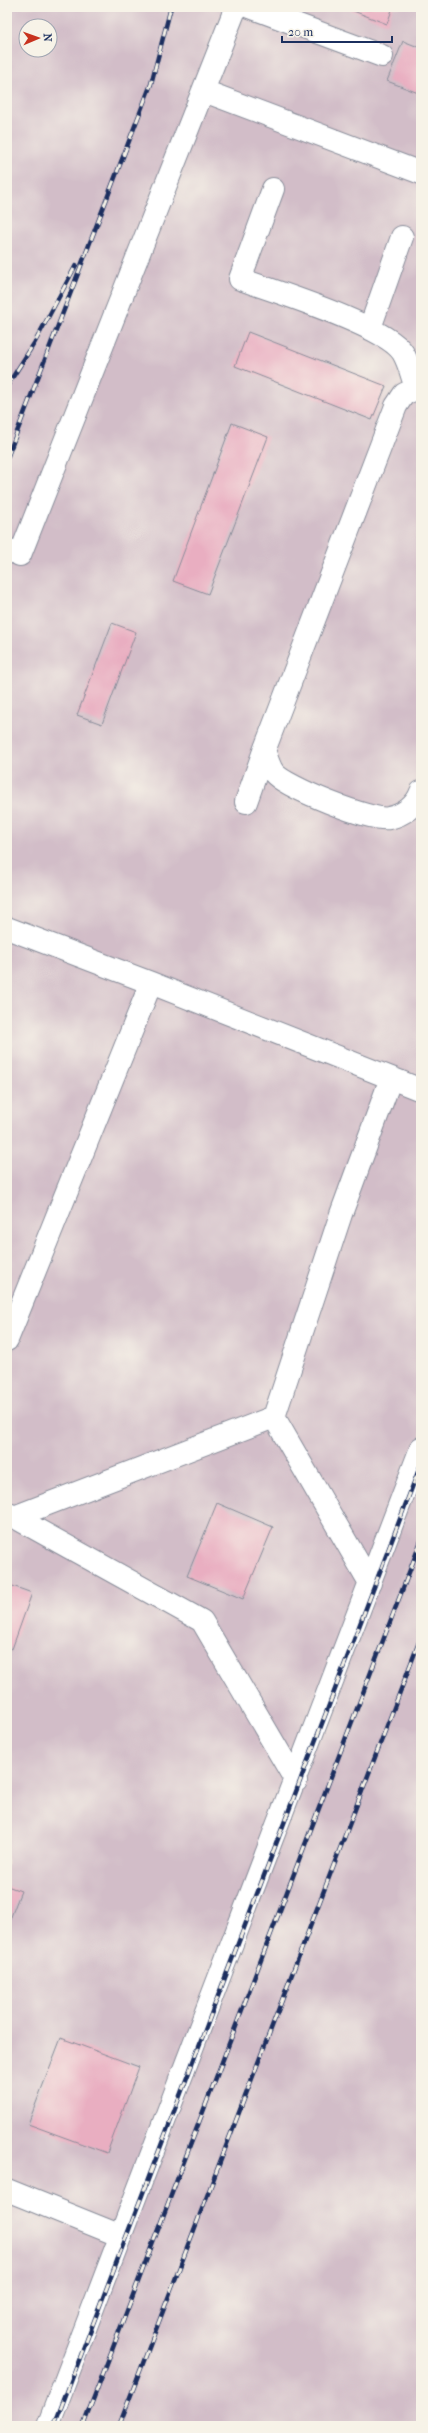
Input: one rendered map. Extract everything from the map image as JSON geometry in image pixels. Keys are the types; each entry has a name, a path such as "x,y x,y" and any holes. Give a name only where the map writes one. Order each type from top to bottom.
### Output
{"lane":[{"path":"7,549 20,555 236,7"},
{"path":"250,7 382,56"},
{"path":"204,91 421,172"},
{"path":"246,802 264,750 396,406 404,394 418,387 403,353 390,339 370,328 240,279 272,190"},
{"path":"370,328 402,237"},
{"path":"264,750 273,773 288,785 372,818 388,818 406,811 419,798 421,792"},
{"path":"7,928 151,982 421,1090"},
{"path":"7,1340 151,982"},
{"path":"370,1583 274,1417 341,1214 391,1078"},
{"path":"10,1515 274,1417"},
{"path":"48,2426 296,1781 421,1448"},
{"path":"10,1515 202,1621 296,1781"},
{"path":"7,2190 121,2236"}],"shaded area":[{"path":"7,7 421,7 421,2426 7,2426"}],"building":[{"path":"343,7 393,7 387,24"},
{"path":"403,41 421,48 421,94 387,81"},
{"path":"248,332 386,386 372,420 235,366"},
{"path":"232,423 268,437 208,594 173,581"},
{"path":"112,623 136,632 102,724 77,715"},
{"path":"217,1503 273,1527 243,1599 187,1576"},
{"path":"7,1584 32,1593 12,1649 7,1647"},
{"path":"7,1886 21,1891 7,1927"},
{"path":"61,2038 139,2067 107,2153 28,2124"}],"railway":[{"path":"7,458 151,84 171,7"},
{"path":"7,386 35,342 76,265"},
{"path":"54,2426 421,1464"},
{"path":"83,2426 421,1541"},
{"path":"119,2426 421,1637"}]}
